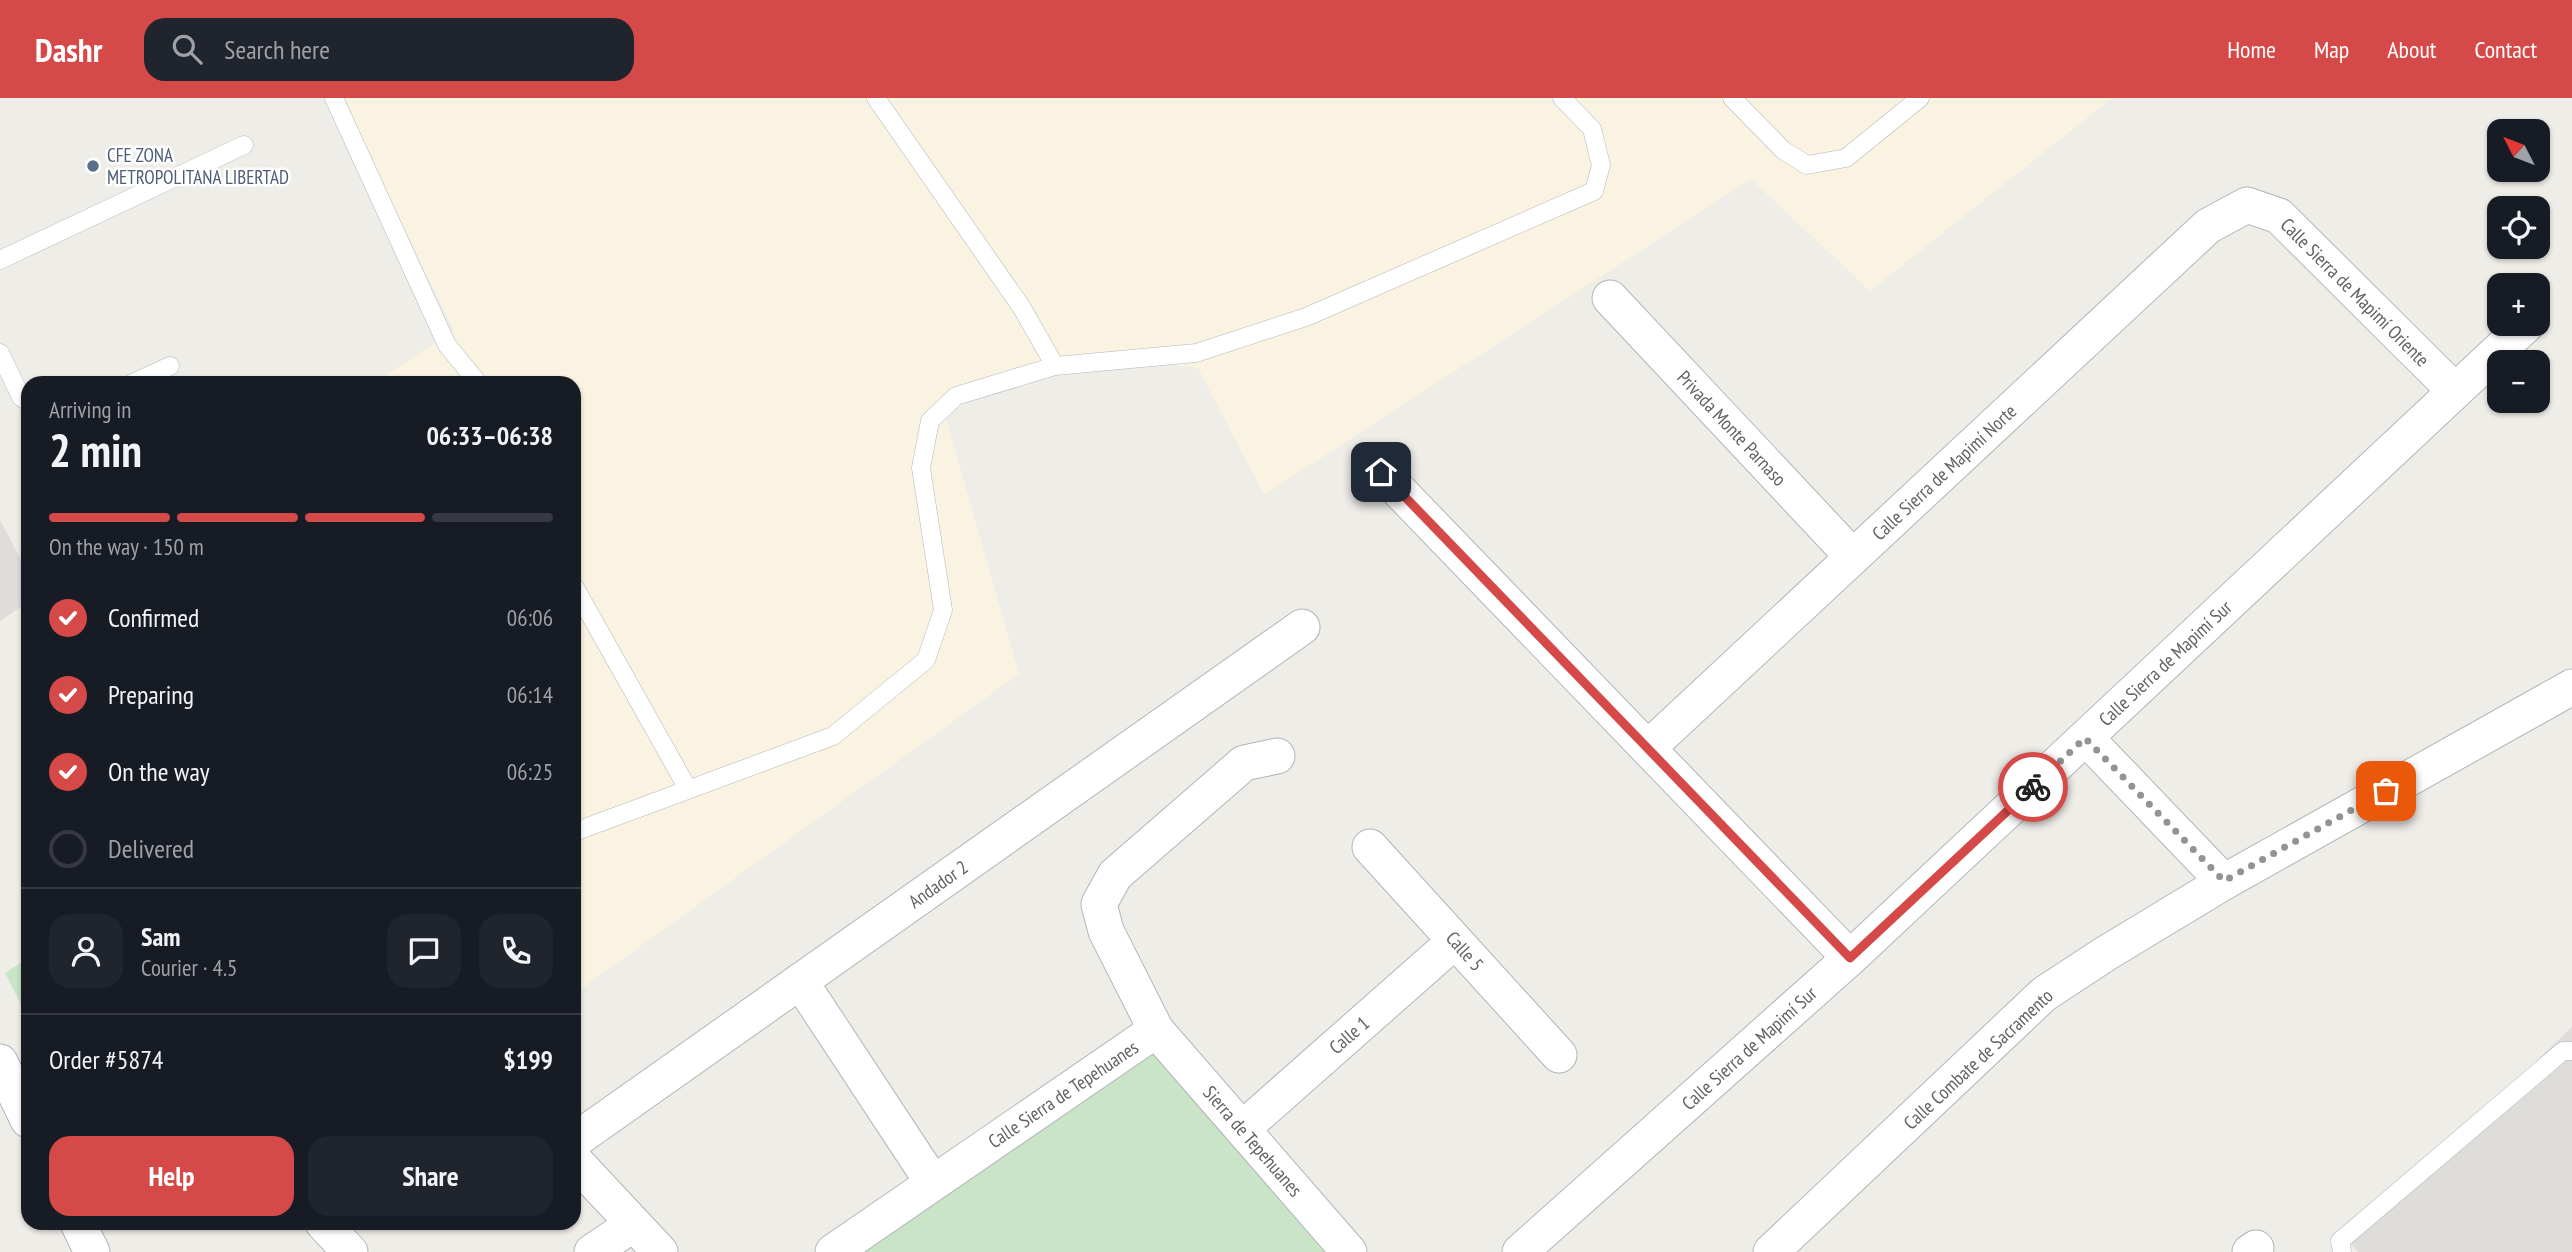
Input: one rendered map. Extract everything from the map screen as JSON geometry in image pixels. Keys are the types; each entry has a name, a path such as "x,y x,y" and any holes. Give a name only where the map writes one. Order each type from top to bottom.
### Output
{"street":[{"name":"Calle Sierra de Mapimí Oriente","path":"2247,205 2279,216 2455,391"},
{"name":"Calle Sierra de Mapimí Norte","path":"1648,748 2208,226 2247,205"},
{"name":"Privada Monte Parnaso","path":"1610,298 1853,557"},
{"name":"Calle Sierra de Mapimí Sur","path":"1520,1252 1850,958 2514,336"},
{"path":"1381,472 1850,958"},
{"name":"Andador 2","path":"581,1136 1302,627"},
{"name":"Calle Combate de Sacramento","path":"1771,1252 2044,994 2224,881 2572,687"},
{"path":"2085,738 2224,881"},
{"name":"Calle Sierra de Tepehuanes","path":"833,1252 1156,1030 1106,931 1099,904 1115,875 1244,763 1277,756"},
{"name":"Calle 5","path":"1370,847 1559,1055"},
{"name":"Calle 1","path":"1242,1129 1455,941"},
{"path":"800,981 933,1183"},
{"name":"Sierra de Tepehuanes","path":"1156,1030 1349,1252"},
{"path":"0,1062 21,1106"},
{"path":"581,1168 660,1252"},
{"path":"592,1252 632,1225"},
{"path":"81,1230 92,1252"},
{"path":"330,1230 350,1252"}],"lane":[{"path":"334,98 447,345 472,376"},
{"path":"876,98 1023,308 1055,366"},
{"path":"581,829 833,736 926,660 943,610 921,468 930,421 956,396 1055,366 1196,353 1307,317 1594,191 1601,165 1592,129 1562,98"},
{"path":"1732,98 1783,149 1807,165 1846,158 1920,98"},
{"path":"0,260 244,145"},
{"path":"0,353 21,397"},
{"path":"148,376 170,366"},
{"path":"581,598 688,789"},
{"path":"2342,1252 2340,1241 2563,1051 2572,1051"}],"shaded area":[{"path":"339,98 2112,98 1870,291 1751,179 1264,495 1198,368 1166,364 1065,369 942,404 1019,674 581,989 581,376 385,376 454,330"},
{"path":"0,520 21,560 21,607 0,621"},
{"path":"2572,1027 2572,1252 2358,1252 2348,1240"}],"green space":[{"path":"21,963 21,1004 5,973"},
{"path":"1156,1030 1349,1252 832,1252"}],"way so far":[{"path":"2033,787 2085,738 2224,881 2386,791"}],"place":[{"name":"CFE ZONA METROPOLITANA LIBERTAD","path":"93,166"}],"route":[{"path":"1381,472 1850,958 2033,787"}]}
